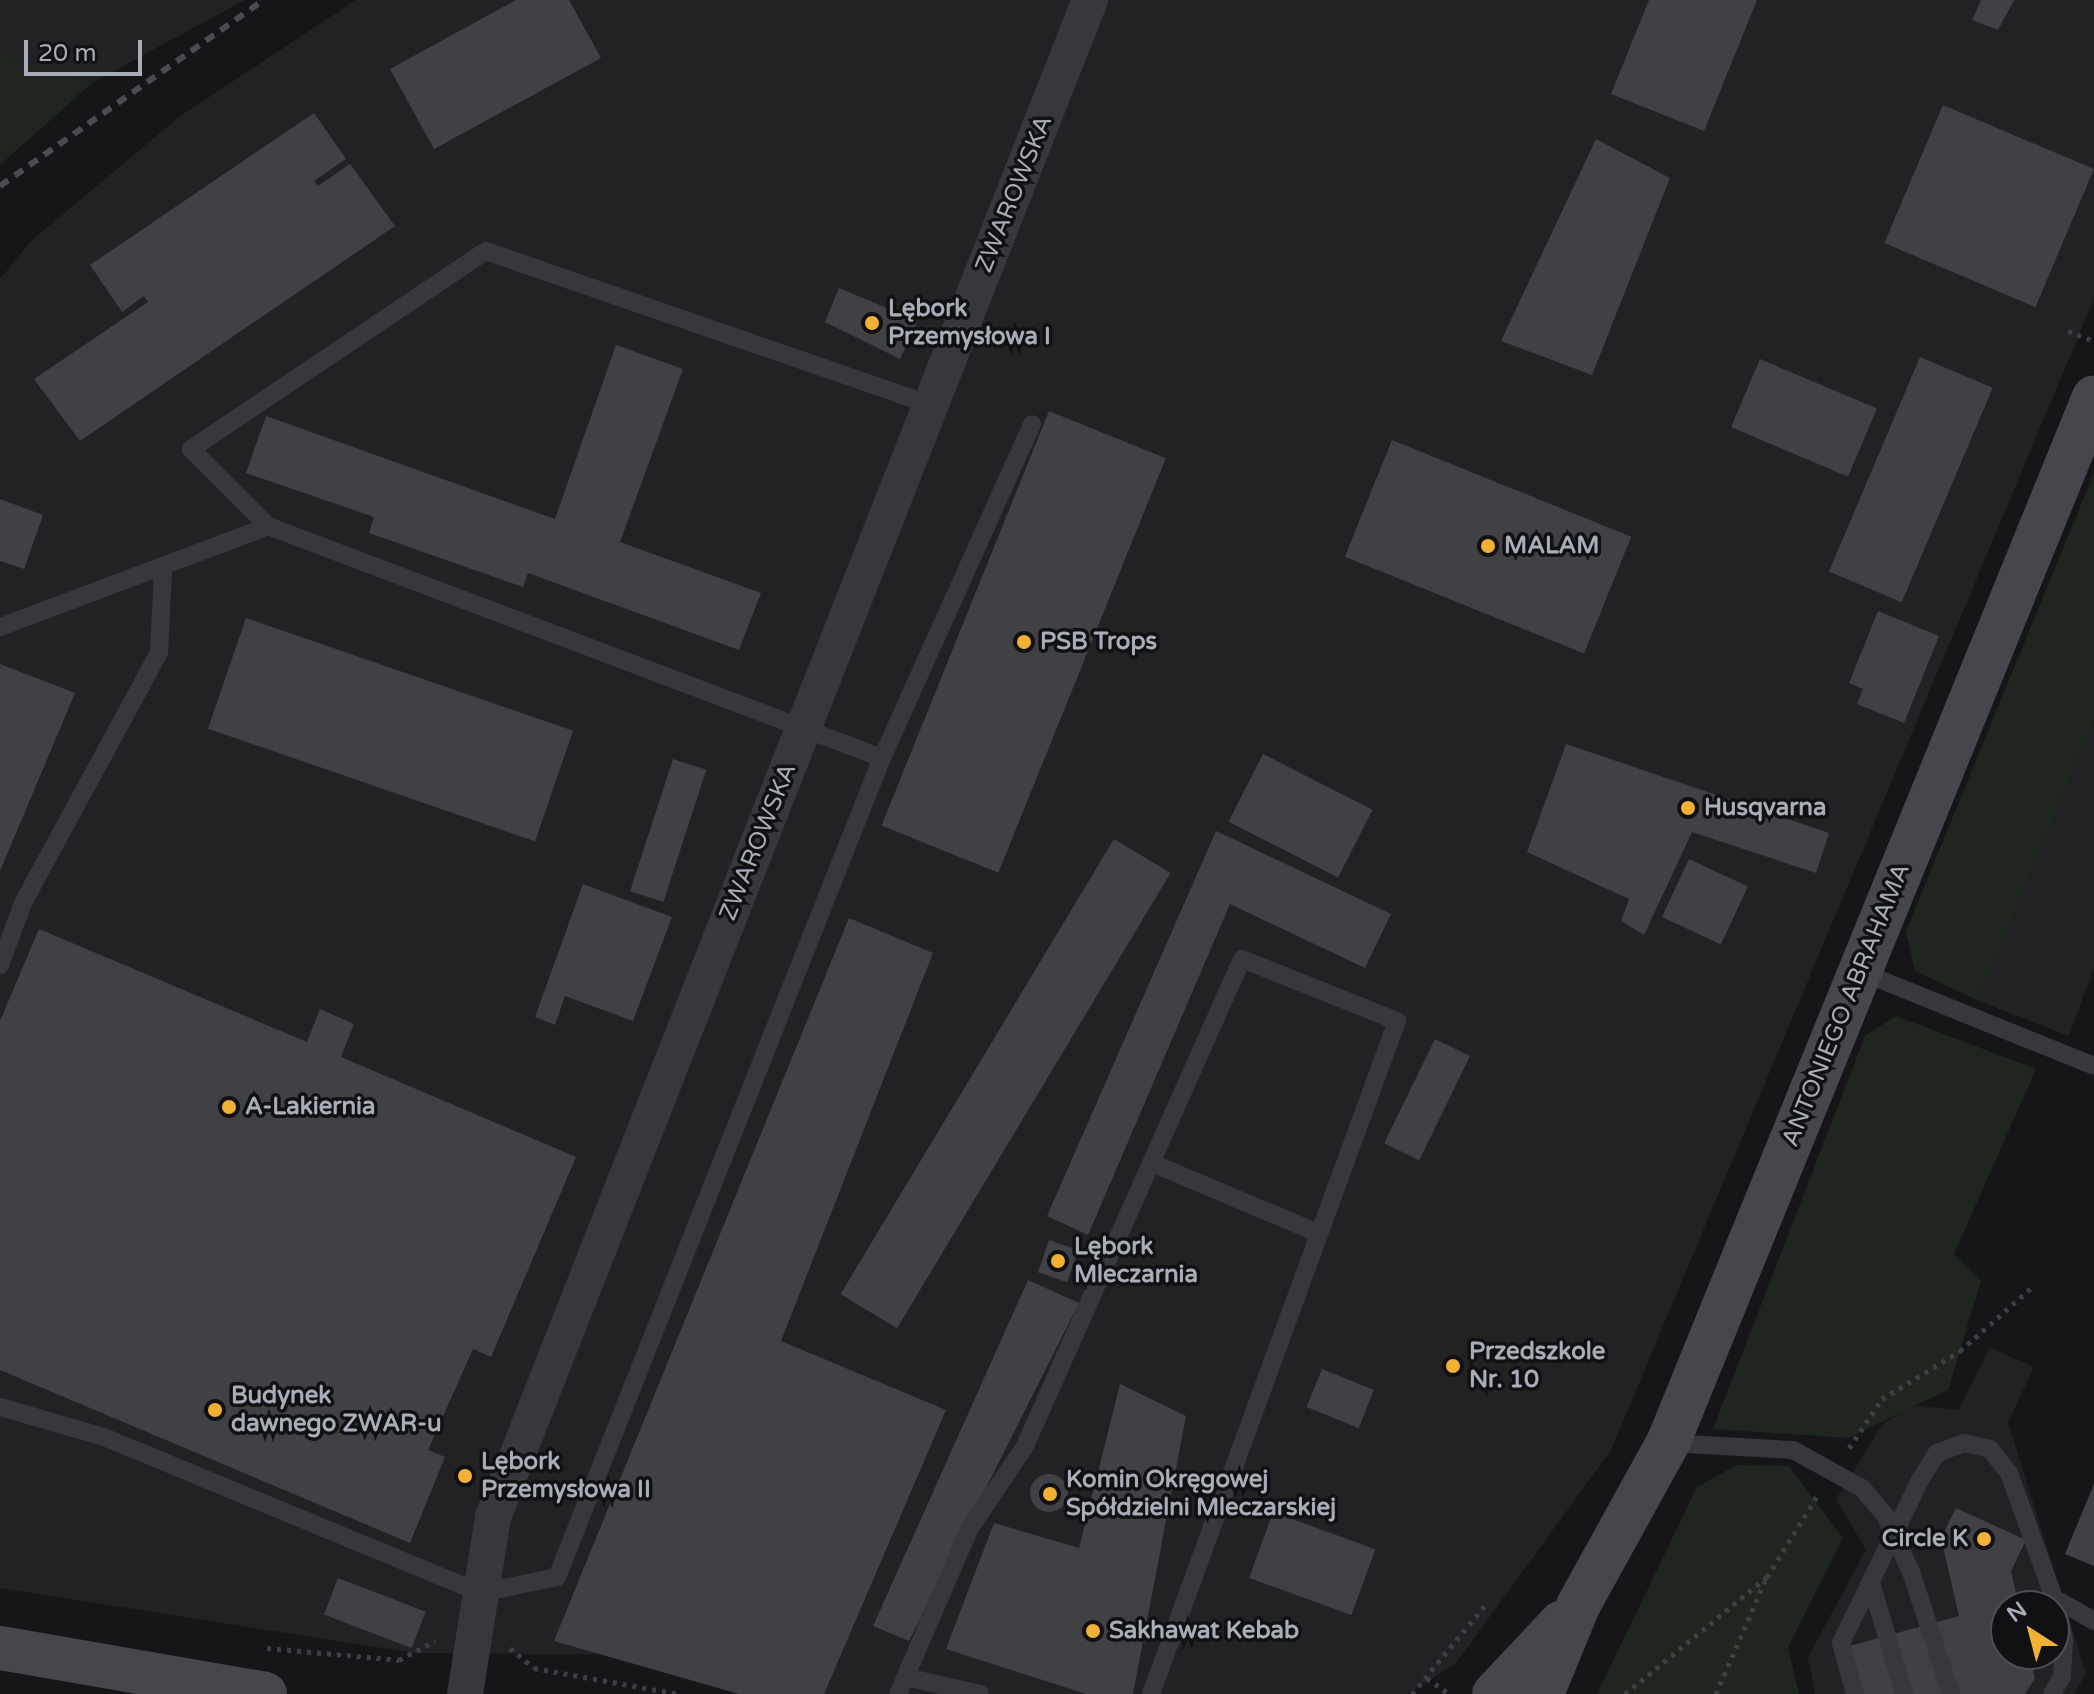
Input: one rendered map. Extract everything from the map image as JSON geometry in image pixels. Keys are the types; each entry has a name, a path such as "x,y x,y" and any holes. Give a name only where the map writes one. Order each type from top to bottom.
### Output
{"main road":[{"name":"ANTONIEGO ABRAHAMA","path":"1542,1694 1579,1604 1668,1443 2094,397"},
{"name":"ANTONIEGO ABRAHAMA","path":"1494,1694 1579,1604"},
{"path":"0,1648 265,1694"}],"street":[{"name":"ZWAROWSKA","path":"465,1694 493,1517 1090,0"}],"lane":[{"path":"882,758 268,526 191,449 486,251 931,405"},
{"path":"0,1407 104,1437 480,1593 557,1577 882,758 1032,424"},
{"path":"0,627 163,571 268,526"},
{"path":"0,965 23,903 159,652 163,571"},
{"path":"898,1694 910,1678 970,1528 1025,1446 1242,959 1397,1021 1151,1694"},
{"path":"1859,971 2094,1066"},
{"path":"1152,1163 1318,1233"},
{"path":"1668,1443 1793,1450 1862,1488 1897,1540 1951,1694"},
{"path":"1855,1694 1841,1643 1897,1540 1937,1453 1964,1443 1990,1449 2009,1473 2051,1590"},
{"path":"1872,1586 1904,1694"},
{"path":"2070,1607 2094,1621"},
{"path":"2052,1694 2062,1670"},
{"path":"910,1678 980,1694"}],"path":[{"path":"2068,331 2094,341"},
{"path":"1716,1694 1767,1577 1882,1399 1960,1351 2030,1289"},
{"path":"1625,1694 1767,1577"},
{"path":"1412,1694 1487,1603"},
{"path":"254,1647 399,1660 446,1632 474,1634 498,1639 534,1668 679,1694"},
{"path":"1427,1678 1449,1694"}],"shaded area":[{"path":"0,0 245,0 92,83 0,53"},
{"path":"356,0 2094,0 2094,299 1611,1450 1456,1663 1408,1694 773,1694 711,1655 414,1653 0,1588 0,279 31,241 179,117"},
{"path":"0,53 92,83 0,165"},
{"path":"2094,473 2094,722 1979,1001 1915,971 1906,931"},
{"path":"2094,722 2094,967 2069,1036 1979,1001"},
{"path":"1896,1016 2036,1069 1954,1254 1981,1281 1948,1390 1848,1438 1713,1429 1865,1036"},
{"name":"Circle K","path":"1990,1348 2034,1367 2008,1422 2060,1590 1990,1590 1990,1670 2070,1670 2070,1622 2086,1673 2074,1694 1815,1694 1808,1657 1866,1550 1836,1499 1882,1425 1912,1405 1958,1410"},
{"path":"1737,1465 1789,1466 1843,1538 1788,1647 1799,1694 1597,1694 1697,1487"}],"building":[{"path":"516,0 569,0 601,58 434,149 390,69"},
{"path":"1649,0 1757,0 1704,131 1611,94"},
{"path":"1981,0 2014,0 1998,30 1972,20"},
{"path":"1943,105 2094,169 2035,307 1884,243"},
{"path":"314,113 346,159 314,181 318,186 350,164 395,226 80,441 34,379 148,302 144,296 122,312 90,265"},
{"path":"1596,139 1670,178 1592,375 1501,341"},
{"name":"Lębork Przemysłowa I","path":"839,288 918,321 900,359 825,322"},
{"path":"616,345 683,369 620,542 761,593 739,650 528,573 523,587 369,533 374,517 246,473 266,416 555,519"},
{"path":"1920,357 1993,388 1902,602 1829,571"},
{"path":"1760,359 1877,409 1848,477 1731,427"},
{"name":"PSB Trops","path":"1049,411 1166,458 998,873 882,825"},
{"name":"MALAM","path":"1392,440 1631,537 1584,653 1345,557"},
{"path":"0,499 43,515 24,569 0,561"},
{"path":"1878,611 1939,636 1904,723 1857,704 1863,689 1849,683"},
{"path":"246,618 573,731 535,841 208,729"},
{"path":"0,664 75,693 0,871"},
{"path":"1566,744 1829,833 1816,873 1692,832 1644,935 1621,921 1629,899 1527,852"},
{"path":"1263,754 1373,810 1338,878 1228,822"},
{"path":"673,759 706,770 663,902 630,891"},
{"path":"1216,831 1391,914 1365,968 1230,904 1088,1235 1047,1216"},
{"path":"1114,839 1171,873 897,1328 841,1294"},
{"path":"1689,859 1748,886 1721,944 1662,917"},
{"path":"583,884 672,917 633,1021 565,996 555,1025 535,1017"},
{"path":"849,918 933,953 781,1341 946,1410 824,1694 739,1694 554,1641"},
{"name":"A-Lakiernia","path":"39,929 307,1042 320,1009 354,1024 341,1057 576,1157 491,1357 473,1349 428,1450 445,1457 410,1543 0,1370 0,1021"},
{"path":"1435,1039 1470,1056 1419,1160 1384,1143"},
{"name":"Lębork Mleczarnia","path":"1049,1240 1078,1250 1067,1282 1038,1272"},
{"path":"1028,1280 1079,1303 909,1641 873,1626"},
{"path":"1322,1369 1374,1390 1359,1428 1307,1407"},
{"path":"1120,1384 1186,1416 1133,1694 1086,1694 946,1649 994,1523 1079,1548"},
{"path":"465,1469 473,1477 465,1485 457,1477"},
{"name":"Komin Okręgowej Spółdzielni Mleczarskiej","path":"1049,1474 1062,1480 1068,1493 1062,1506 1049,1512 1036,1506 1030,1493 1036,1480"},
{"path":"2094,1484 2094,1566 2065,1554"},
{"path":"1956,1508 2026,1540 2011,1571 2015,1590 1990,1590 1990,1670 2033,1670 2035,1678 2025,1694 1851,1694 1839,1649 1959,1616 1941,1538"},
{"path":"1273,1512 1375,1549 1351,1615 1249,1578"},
{"path":"338,1578 426,1612 412,1648 324,1614"}],"railway":[{"path":"0,186 264,0"}],"place":[{"name":"Lębork Przemysłowa I","path":"872,323"},
{"name":"MALAM","path":"1488,546"},
{"name":"PSB Trops","path":"1024,642"},
{"name":"Husqvarna","path":"1688,808"},
{"name":"A-Lakiernia","path":"229,1107"},
{"name":"Lębork Mleczarnia","path":"1058,1261"},
{"name":"Przedszkole Nr. 10","path":"1453,1366"},
{"name":"Budynek dawnego ZWAR-u","path":"215,1410"},
{"name":"Lębork Przemysłowa II","path":"465,1476"},
{"name":"Komin Okręgowej Spółdzielni Mleczarskiej","path":"1050,1494"},
{"name":"Circle K","path":"1984,1539"},
{"name":"Sakhawat Kebab","path":"1093,1631"}]}
